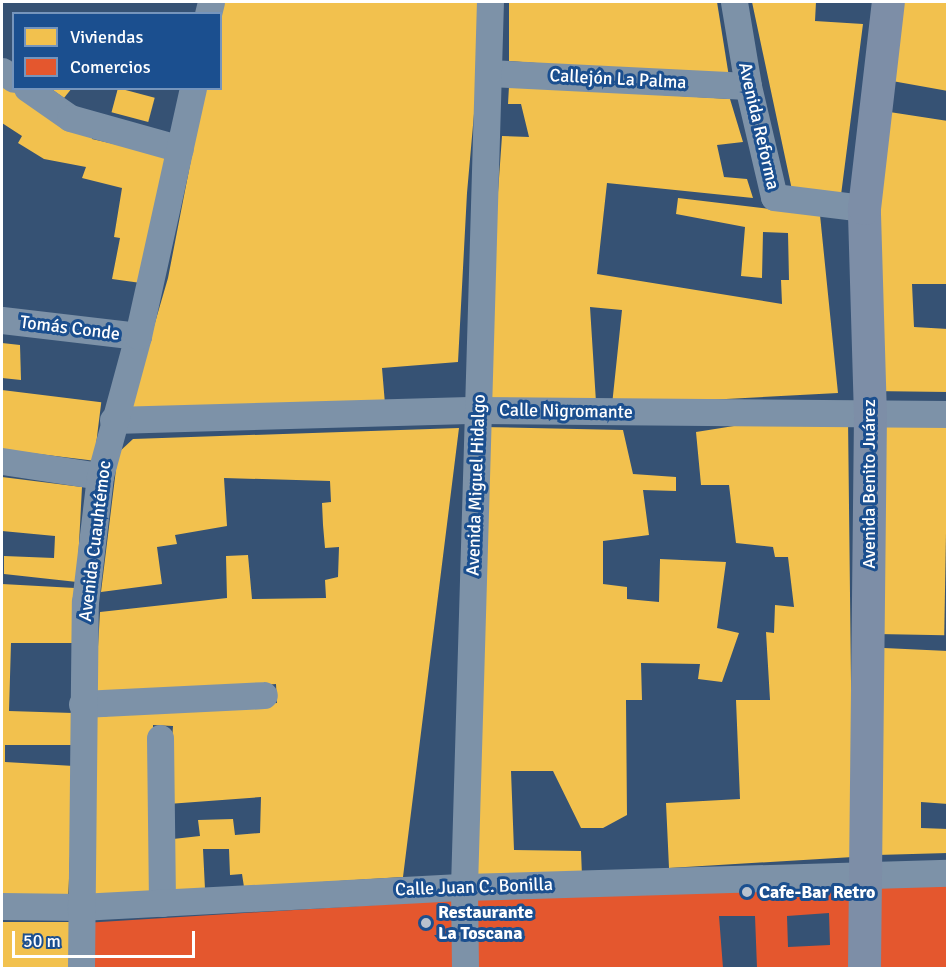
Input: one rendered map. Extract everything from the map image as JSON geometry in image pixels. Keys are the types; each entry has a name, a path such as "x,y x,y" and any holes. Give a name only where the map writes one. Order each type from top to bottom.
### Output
{"main road":[{"name":"Avenida Benito Juárez","path":"864,969 870,416 864,208 888,2"}],"street":[{"name":"Avenida Miguel Hidalgo","path":"465,969 464,887 490,2"},
{"name":"Avenida Reforma","path":"734,2 748,86 774,197 864,208"},
{"name":"Callejón La Palma","path":"489,73 748,86"},
{"path":"30,90 70,118 180,149"},
{"name":"Avenida Cuauhtémoc","path":"81,969 82,704 85,602 100,476 113,420 138,336 193,90"},
{"name":"Tomás Conde","path":"2,320 138,336"},
{"name":"Calle Nigromante","path":"113,420 478,410 870,416 948,414"},
{"path":"2,461 100,476"},
{"path":"82,704 264,695"},
{"path":"160,738 162,903"},
{"name":"Calle Juan C. Bonilla","path":"2,906 80,907 464,887 948,873"}],"building: Viviendas":[{"path":"221,2 479,2 480,46 467,193 458,362 382,368 385,404 129,412 168,278 205,90 222,90"},
{"path":"509,2 717,2 729,77 509,61"},
{"path":"752,2 816,2 815,21 863,24 841,195 792,190"},
{"path":"895,2 948,2 948,91 881,79"},
{"path":"2,86 94,130 92,139 171,157 141,283 112,279 120,238 114,237 122,188 82,178 86,167 44,159 18,143 22,136 2,123"},
{"path":"509,86 730,99 743,142 717,145 724,177 747,179 753,198 607,183 597,274 782,304 781,280 789,280 788,233 763,232 762,278 741,276 745,227 676,214 678,198 820,215 838,393 612,405 622,310 590,307 596,402 483,403 502,136 529,137 521,104 508,104"},
{"path":"53,90 70,90 64,98"},
{"path":"117,90 155,98 148,122 112,112"},
{"path":"883,111 948,121 948,284 912,284 914,327 948,329 948,392 871,391"},
{"path":"2,343 20,345 21,380 2,378"},
{"path":"2,390 101,402 94,461 2,449"},
{"path":"848,418 853,857 669,868 666,803 740,799 736,700 770,700 766,632 774,633 775,605 794,607 788,557 775,557 773,547 736,543 729,485 701,485 696,432 772,420"},
{"path":"881,418 948,419 944,635 877,634"},
{"path":"482,427 623,430 633,474 676,477 676,491 643,490 649,535 603,541 603,584 627,587 627,599 659,602 660,559 726,562 717,628 739,633 722,682 698,679 700,664 641,663 642,700 626,700 627,815 603,828 581,828 553,771 511,771 514,850 581,851 582,876 475,876"},
{"path":"459,428 403,877 244,887 242,874 230,875 229,849 203,849 205,889 166,894 164,840 200,836 198,820 233,819 235,835 260,833 261,797 168,804 173,726 153,725 153,895 86,900 96,717 277,703 276,684 95,698 100,612 227,598 226,556 248,555 252,599 326,598 325,580 338,577 339,547 325,548 323,525 322,503 331,502 330,481 224,478 227,526 175,535 177,544 157,547 162,584 101,592 118,453 133,439"},
{"path":"2,477 82,487 77,582 4,574 4,556 54,558 55,536 2,531"},
{"path":"2,584 75,588 74,643 11,643 9,711 73,713 73,745 5,745 5,762 74,766 68,901 2,900"},
{"path":"884,648 948,651 948,804 921,802 921,828 948,829 948,853 877,855"},
{"path":"2,922 71,922 71,968 2,968"}],"building: Comercios":[{"path":"855,879 850,968 757,968 755,916 719,916 723,968 470,968 469,895","holes":["829,913 830,945 788,947 787,916"]},
{"path":"878,879 948,879 948,968 878,968"},
{"path":"456,900 455,968 84,968 84,923"}],"place":[{"name":"Cafe-Bar Retro","path":"747,892"},
{"name":"Restaurante La Toscana","path":"426,923"}]}
